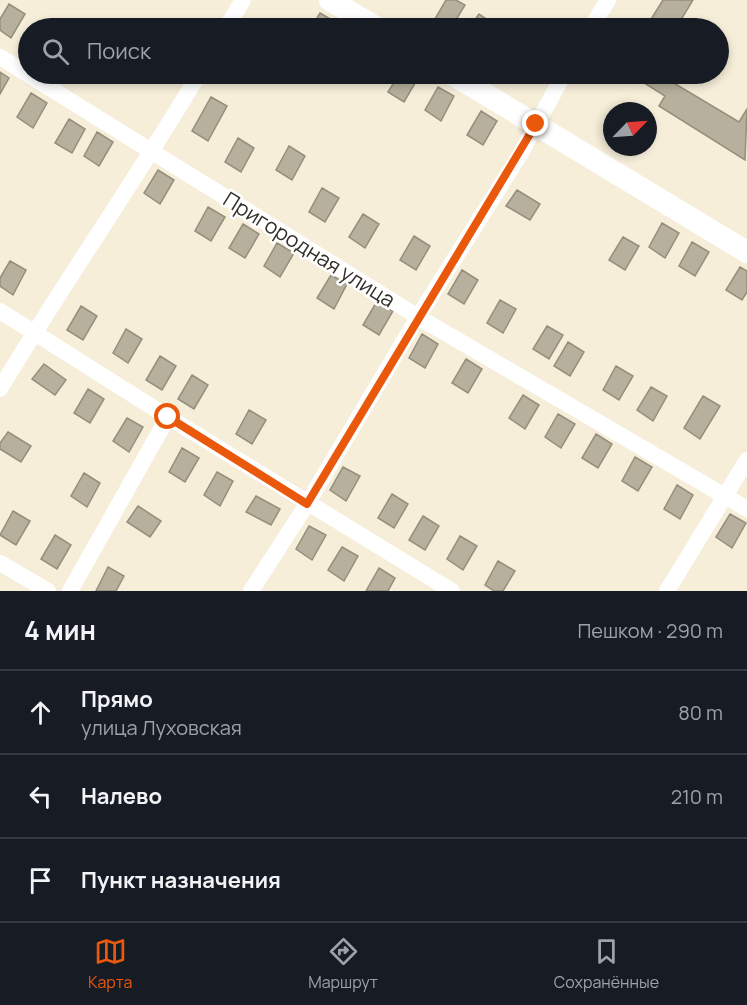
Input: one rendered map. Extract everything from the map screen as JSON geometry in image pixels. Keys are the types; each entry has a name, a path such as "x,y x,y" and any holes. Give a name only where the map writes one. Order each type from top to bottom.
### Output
{"main road":[{"path":"330,0 360,18"},
{"path":"469,84 747,252"}],"street":[{"path":"232,18 243,0"},
{"path":"597,18 608,0"},
{"name":"Пригородная улица","path":"0,57 18,68"},
{"name":"Пригородная улица","path":"43,84 418,317 747,509"},
{"path":"0,389 35,330 152,153 193,84"},
{"path":"250,591 307,504 558,84"},
{"path":"0,310 307,504 452,591"},
{"path":"70,591 168,417"},
{"path":"667,591 747,460"},
{"path":"0,563 48,591"}],"building":[{"path":"446,0 456,0 465,5 457,18 436,18"},
{"path":"663,0 693,0 682,18 652,18"},
{"path":"9,4 25,14 23,18 18,18 18,26 11,38 0,30 0,19"},
{"path":"320,13 328,18 317,18"},
{"path":"0,72 9,78 0,94"},
{"path":"393,84 414,84 404,102 388,92"},
{"path":"646,84 675,84 739,122 747,109 745,160 659,106 665,96"},
{"path":"438,87 454,96 441,121 425,110"},
{"path":"31,93 47,103 33,128 17,117"},
{"path":"211,97 227,106 208,141 192,131"},
{"path":"481,111 497,121 483,145 467,135"},
{"path":"69,119 85,129 72,153 55,143"},
{"path":"97,132 113,142 99,166 84,156"},
{"path":"238,138 254,148 241,172 225,162"},
{"path":"289,146 305,156 292,180 276,170"},
{"path":"158,170 174,180 160,204 144,193"},
{"path":"322,188 339,198 325,222 309,212"},
{"path":"517,190 540,204 530,220 506,206"},
{"path":"208,207 225,217 211,241 195,231"},
{"path":"363,214 379,224 365,248 349,237"},
{"path":"662,223 679,233 665,258 649,247"},
{"path":"243,224 259,234 245,258 229,248"},
{"path":"414,236 430,246 416,270 400,260"},
{"path":"623,237 639,246 625,270 609,260"},
{"path":"692,242 709,252 695,276 679,266"},
{"path":"277,243 294,253 280,277 264,266"},
{"path":"10,261 26,270 13,295 0,286 0,278"},
{"path":"740,267 747,271 747,292 742,300 726,290"},
{"path":"462,270 478,280 464,304 448,294"},
{"path":"331,275 347,284 334,309 317,298"},
{"path":"500,300 516,309 503,333 487,323"},
{"path":"377,301 393,311 379,335 363,325"},
{"path":"81,306 97,316 83,340 67,330"},
{"path":"547,326 563,335 549,359 533,349"},
{"path":"126,329 142,339 128,363 113,353"},
{"path":"422,334 438,344 425,368 409,358"},
{"path":"568,342 584,352 570,376 554,366"},
{"path":"160,356 176,366 162,390 146,380"},
{"path":"466,359 482,369 468,393 452,383"},
{"path":"44,364 66,380 55,395 32,379"},
{"path":"616,366 633,376 619,400 603,390"},
{"path":"192,375 208,385 194,409 178,399"},
{"path":"651,387 667,396 653,421 637,410"},
{"path":"88,389 104,399 90,423 74,413"},
{"path":"523,395 539,405 525,429 509,418"},
{"path":"703,396 720,406 700,439 684,428"},
{"path":"249,410 266,420 252,444 236,434"},
{"path":"558,414 575,424 561,448 545,437"},
{"path":"127,418 143,427 129,452 113,441"},
{"path":"8,432 31,446 21,462 0,449 0,443"},
{"path":"596,434 612,444 598,468 582,458"},
{"path":"182,448 199,458 185,482 169,472"},
{"path":"635,457 652,467 638,491 622,481"},
{"path":"343,467 360,476 346,501 330,490"},
{"path":"217,472 233,481 220,506 204,495"},
{"path":"84,473 100,483 87,507 71,496"},
{"path":"677,485 693,495 680,519 664,509"},
{"path":"392,494 408,504 394,528 378,518"},
{"path":"256,496 280,509 271,525 246,512"},
{"path":"138,506 161,521 150,537 127,522"},
{"path":"13,511 30,521 16,545 0,535"},
{"path":"730,514 746,523 732,548 716,537"},
{"path":"423,516 439,526 425,550 409,540"},
{"path":"309,526 326,535 312,560 296,549"},
{"path":"55,535 71,545 57,569 41,559"},
{"path":"460,536 477,546 463,570 447,559"},
{"path":"342,547 358,556 344,581 328,570"},
{"path":"498,561 515,571 503,591 494,591 485,585"},
{"path":"108,567 124,576 116,591 96,591"},
{"path":"379,568 395,578 388,591 366,591"}],"route":[{"path":"168,417 307,504 418,317 521,153 536,124"}]}
